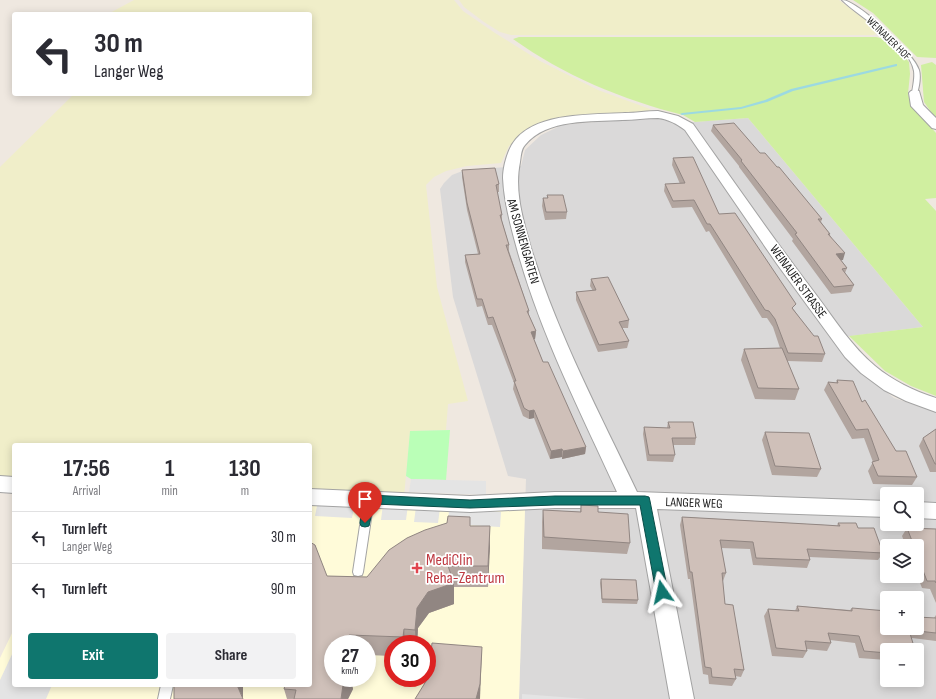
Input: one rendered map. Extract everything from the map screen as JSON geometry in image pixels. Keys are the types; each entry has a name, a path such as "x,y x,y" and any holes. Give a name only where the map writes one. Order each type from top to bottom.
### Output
{"street":[{"name":"WEINAUER HOF","path":"915,94 917,106 936,125"},
{"name":"AM SONNENGARTEN","path":"682,699 638,500 561,351 532,273 510,191 512,157 516,148 523,139 548,125 571,120 662,114 673,117 688,127"},
{"name":"WEINAUER STRASSE","path":"688,127 738,195 795,278 860,362 876,376 896,389 919,400 936,405"},
{"path":"0,484 12,485"},
{"name":"LANGER WEG","path":"312,497 470,504 555,500 638,500 880,509"},
{"path":"924,510 936,511"}],"lane":[{"name":"WEINAUER HOF","path":"844,0 871,20 910,56 916,70 915,94"},
{"path":"358,572 369,499"},
{"path":"164,699 167,687"}],"shaded area":[{"path":"134,0 454,0 463,11 540,61 598,90 650,109 651,112 570,118 529,130 509,146 501,163 467,166 446,171 434,177 426,185 437,287 468,401 448,404 446,430 410,431 404,497 312,492 312,443 12,443 12,478 0,477 0,167 72,96 312,96 312,12 112,12"},
{"path":"459,0 839,0 881,32 873,35 511,35 500,32 484,22 464,7"},
{"path":"662,118 680,123 748,118 923,327 835,338 861,372 894,398 936,412 936,699 519,699 526,479 508,476 453,297 440,189 452,175 465,170 521,166 525,150 541,135 562,125"},
{"path":"411,479 486,481 486,495 409,492"},
{"path":"318,501 355,503 352,518 315,516"},
{"name":"MediClin Reha-Zentrum","path":"312,502 525,508 519,699 0,699 0,658 12,633 12,687 312,687"},
{"path":"383,504 408,505 406,520 381,520"},
{"path":"416,507 440,508 438,523 414,522"},
{"path":"449,509 501,512 500,527 448,524"},
{"path":"12,654 12,687 51,687 46,699 0,699 0,680"},
{"path":"522,694 587,699 522,699"}],"green space":[{"path":"853,0 936,0 936,58 917,57 873,13"},
{"path":"519,37 876,37 890,40 909,62 910,74 908,94 912,106 936,133 936,198 925,199 936,211 936,396 911,386 885,371 849,336 923,327 748,118 695,122 683,115 638,102 594,85 552,64 513,39"},
{"path":"932,62 936,65 936,119 924,102 921,65"},
{"path":"450,430 446,480 411,479 406,476 410,431"}],"building":[{"path":"734,123 760,153 765,153 777,167 779,167 822,219 818,219 830,234 828,234 845,253 836,254 847,268 842,269 854,285 834,287 795,234 797,233 741,161 742,160 713,125"},
{"path":"693,157 719,214 735,213 796,304 792,308 814,336 818,336 825,354 788,353 775,319 769,311 765,310 710,224 707,224 694,200 673,201 665,184 685,183 673,158"},
{"path":"495,168 499,184 496,185 502,215 500,215 509,245 506,245 529,311 527,311 536,331 531,332 543,362 548,362 586,447 563,451 562,449 551,451 534,410 529,411 524,408 493,317 488,318 482,299 477,299 465,255 480,254 467,203 462,170"},
{"path":"547,195 563,195 567,212 546,212 543,198 548,198"},
{"path":"608,277 629,320 619,322 629,341 599,345 576,292 596,290 591,279"},
{"path":"782,348 799,389 758,388 744,349"},
{"path":"837,380 853,381 862,402 865,400 896,451 906,451 917,477 878,476 872,462 879,460 868,429 856,430 828,382 838,383"},
{"path":"668,422 693,422 696,438 672,438 675,455 649,455 644,427 670,428"},
{"path":"936,429 936,464 935,464 923,438"},
{"path":"765,432 809,433 821,469 775,466"},
{"path":"581,505 598,506 598,512 628,514 630,543 544,537 543,510 581,512"},
{"path":"448,516 470,517 470,526 490,526 488,566 448,566 454,583 428,592 417,608 415,630 404,629 403,635 384,635 384,636 324,635 324,687 343,687 341,699 294,699 296,690 284,689 284,687 312,687 312,543 315,545 327,576 367,577 389,550 407,538 447,523"},
{"path":"682,517 840,526 838,523 856,523 858,528 874,528 880,545 880,553 807,549 810,560 756,558 753,542 720,540 726,573 722,573 725,604 733,605 744,670 734,669 736,679 712,677 711,668 705,667 692,572 690,572"},
{"path":"924,529 936,529 936,583 935,581 927,581 924,573 924,539 911,539 908,531 924,531"},
{"path":"601,579 636,580 638,600 602,599"},
{"path":"797,606 852,611 852,608 880,610 880,635 910,635 913,643 880,643 880,652 864,651 859,636 828,633 831,643 805,641 807,651 776,648 768,609 799,611"},
{"path":"924,617 936,618 936,633 924,632"},
{"path":"436,643 482,647 480,684 476,699 415,699 422,687 436,687"},
{"path":"174,687 238,687 243,699 174,699"}],"waterway":[{"path":"682,114 741,108 766,101 792,90 896,65"}],"place":[{"name":"MediClin Reha-Zentrum","path":"417,568"}],"route":[{"path":"365,523 369,499 470,504 555,500 645,501 662,592"}]}
